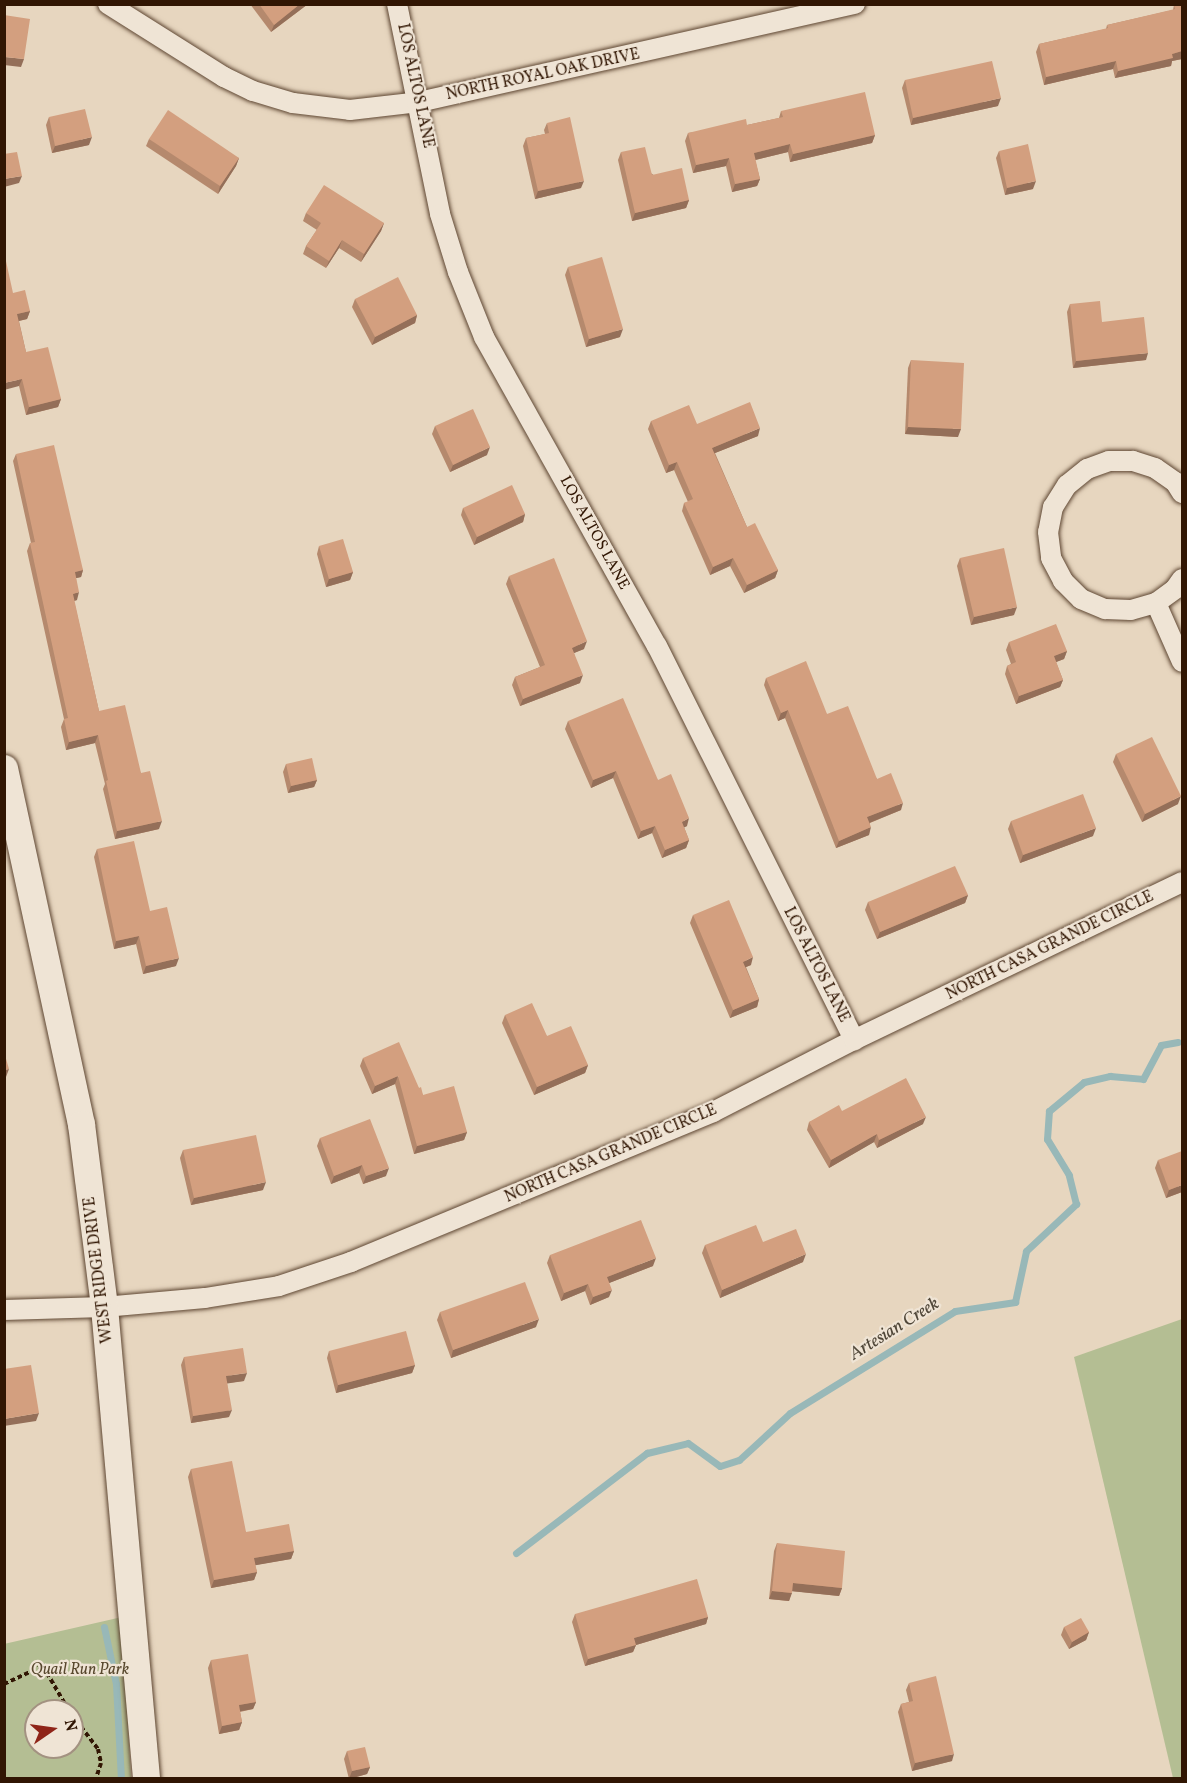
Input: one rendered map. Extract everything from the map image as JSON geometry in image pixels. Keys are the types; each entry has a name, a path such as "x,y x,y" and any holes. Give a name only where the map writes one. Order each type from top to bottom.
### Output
{"street":[{"name":"NORTH ROYAL OAK DRIVE","path":"108,4 224,77 253,91 293,103 350,110 419,102 855,4"},
{"name":"LOS ALTOS LANE","path":"398,4 440,214 458,272 484,337 657,646 854,1040"},
{"path":"1182,493 1175,482 1155,468 1133,461 1109,461 1087,469 1067,485 1053,507 1047,532 1051,558 1063,581 1082,599 1105,609 1131,610 1156,603 1175,589 1182,579"},
{"path":"1156,603 1182,662"},
{"name":"WEST RIDGE DRIVE","path":"4,768 81,1124 104,1307 146,1779"},
{"name":"NORTH CASA GRANDE CIRCLE","path":"4,1310 104,1307 204,1298 279,1286 351,1262 713,1112 854,1040 1182,882"}],"path":[{"path":"4,1684 39,1668 47,1673 62,1699"},
{"path":"84,1731 98,1749 101,1763 96,1779"}],"green space":[{"path":"1182,1319 1182,1778 1173,1778 1074,1357"},
{"name":"Quail Run Park","path":"122,1617 131,1778 5,1778 4,1644"}],"building":[{"path":"259,4 300,4 274,25"},
{"path":"1182,4 1182,51 1172,54 1173,58 1118,71 1116,61 1046,77 1039,44 1175,9 1174,5"},
{"path":"4,15 30,19 24,59 5,57 4,63"},
{"path":"992,61 1001,98 913,118 905,80"},
{"path":"865,92 875,135 793,154 790,144 754,153 760,179 735,184 729,158 696,165 688,133 746,119 747,125 783,117 781,111"},
{"path":"85,109 92,137 55,146 49,117"},
{"path":"168,110 239,158 220,186 149,139"},
{"path":"570,117 584,181 538,191 526,138 549,133 547,123"},
{"path":"1028,144 1036,181 1007,188 999,151"},
{"path":"645,147 652,175 682,168 689,200 635,213 621,152"},
{"path":"17,152 22,176 4,179 4,154"},
{"path":"324,185 384,223 364,254 342,240 329,261 306,246 321,223 306,213"},
{"path":"4,252 13,293 25,290 30,311 17,314 26,352 48,347 61,399 29,407 22,379 4,383"},
{"path":"602,257 623,329 589,339 568,267"},
{"path":"398,277 417,315 375,337 355,299"},
{"path":"1100,301 1102,322 1144,317 1148,353 1076,361 1070,304"},
{"path":"911,360 964,363 961,429 908,427"},
{"path":"750,402 760,428 712,448 747,527 755,523 778,570 747,585 733,558 713,567 684,503 693,499 677,462 669,465 651,421 689,405 697,424"},
{"path":"473,409 490,447 453,465 435,426"},
{"path":"54,445 83,570 75,572 79,592 73,594 99,711 125,705 141,773 150,771 162,821 117,831 98,735 69,742 64,719 68,718 30,543 35,542 16,454"},
{"path":"512,485 525,514 477,537 463,508"},
{"path":"343,539 353,572 329,579 319,546"},
{"path":"1004,548 1017,607 974,617 960,558"},
{"path":"554,558 587,641 572,648 583,675 523,699 515,677 545,665 509,576"},
{"path":"1056,624 1067,651 1054,656 1063,680 1019,696 1007,666 1016,662 1009,642"},
{"path":"806,661 827,714 848,706 877,779 891,773 903,803 867,817 871,827 839,841 788,710 781,713 766,678"},
{"path":"623,698 658,780 671,774 689,818 682,822 689,840 665,850 655,826 641,831 616,771 593,780 568,721"},
{"path":"1152,737 1181,796 1145,814 1116,754"},
{"path":"312,758 317,780 291,786 286,764"},
{"path":"1083,794 1096,828 1023,855 1011,821"},
{"path":"134,841 150,911 167,907 179,958 146,966 139,936 116,941 97,849"},
{"path":"955,866 968,895 880,932 868,902"},
{"path":"729,900 753,957 743,962 759,999 733,1010 693,915"},
{"path":"532,1003 547,1036 571,1026 588,1065 537,1087 505,1015"},
{"path":"399,1042 423,1095 454,1086 467,1132 417,1146 398,1076 375,1086 363,1058"},
{"path":"4,1052 9,1069 4,1070"},
{"path":"906,1078 926,1117 879,1140 877,1134 831,1160 809,1122 839,1105 842,1111"},
{"path":"370,1119 389,1168 366,1176 362,1165 334,1176 320,1138"},
{"path":"256,1135 266,1182 194,1198 183,1150"},
{"path":"1182,1151 1182,1185 1169,1190 1158,1160"},
{"path":"641,1220 656,1258 607,1277 612,1290 593,1297 588,1284 564,1293 550,1255"},
{"path":"756,1225 763,1242 796,1229 806,1254 722,1290 705,1245"},
{"path":"525,1282 539,1319 453,1350 440,1312"},
{"path":"406,1331 415,1365 338,1385 329,1351"},
{"path":"243,1348 247,1373 226,1376 232,1410 193,1416 184,1357"},
{"path":"31,1365 39,1413 4,1419 4,1369"},
{"path":"232,1461 246,1532 289,1524 294,1551 254,1558 257,1572 214,1580 191,1469"},
{"path":"777,1543 845,1551 842,1588 793,1583 792,1593 772,1591"},
{"path":"697,1579 708,1617 634,1638 636,1645 588,1659 575,1614"},
{"path":"1081,1618 1089,1632 1072,1642 1064,1627"},
{"path":"248,1654 256,1702 239,1705 242,1722 222,1726 211,1660"},
{"path":"936,1676 954,1754 915,1763 901,1704 913,1701 909,1683"},
{"path":"365,1747 370,1767 352,1771 347,1751"}],"waterway":[{"name":"Artesian Creek","path":"516,1553 647,1453 688,1443 720,1466 739,1460 790,1413 955,1311 1015,1302 1026,1251 1076,1204 1069,1175 1047,1139 1049,1111 1084,1082 1110,1076 1143,1079 1161,1045 1178,1042"},
{"path":"104,1627 116,1684 121,1778"}]}
